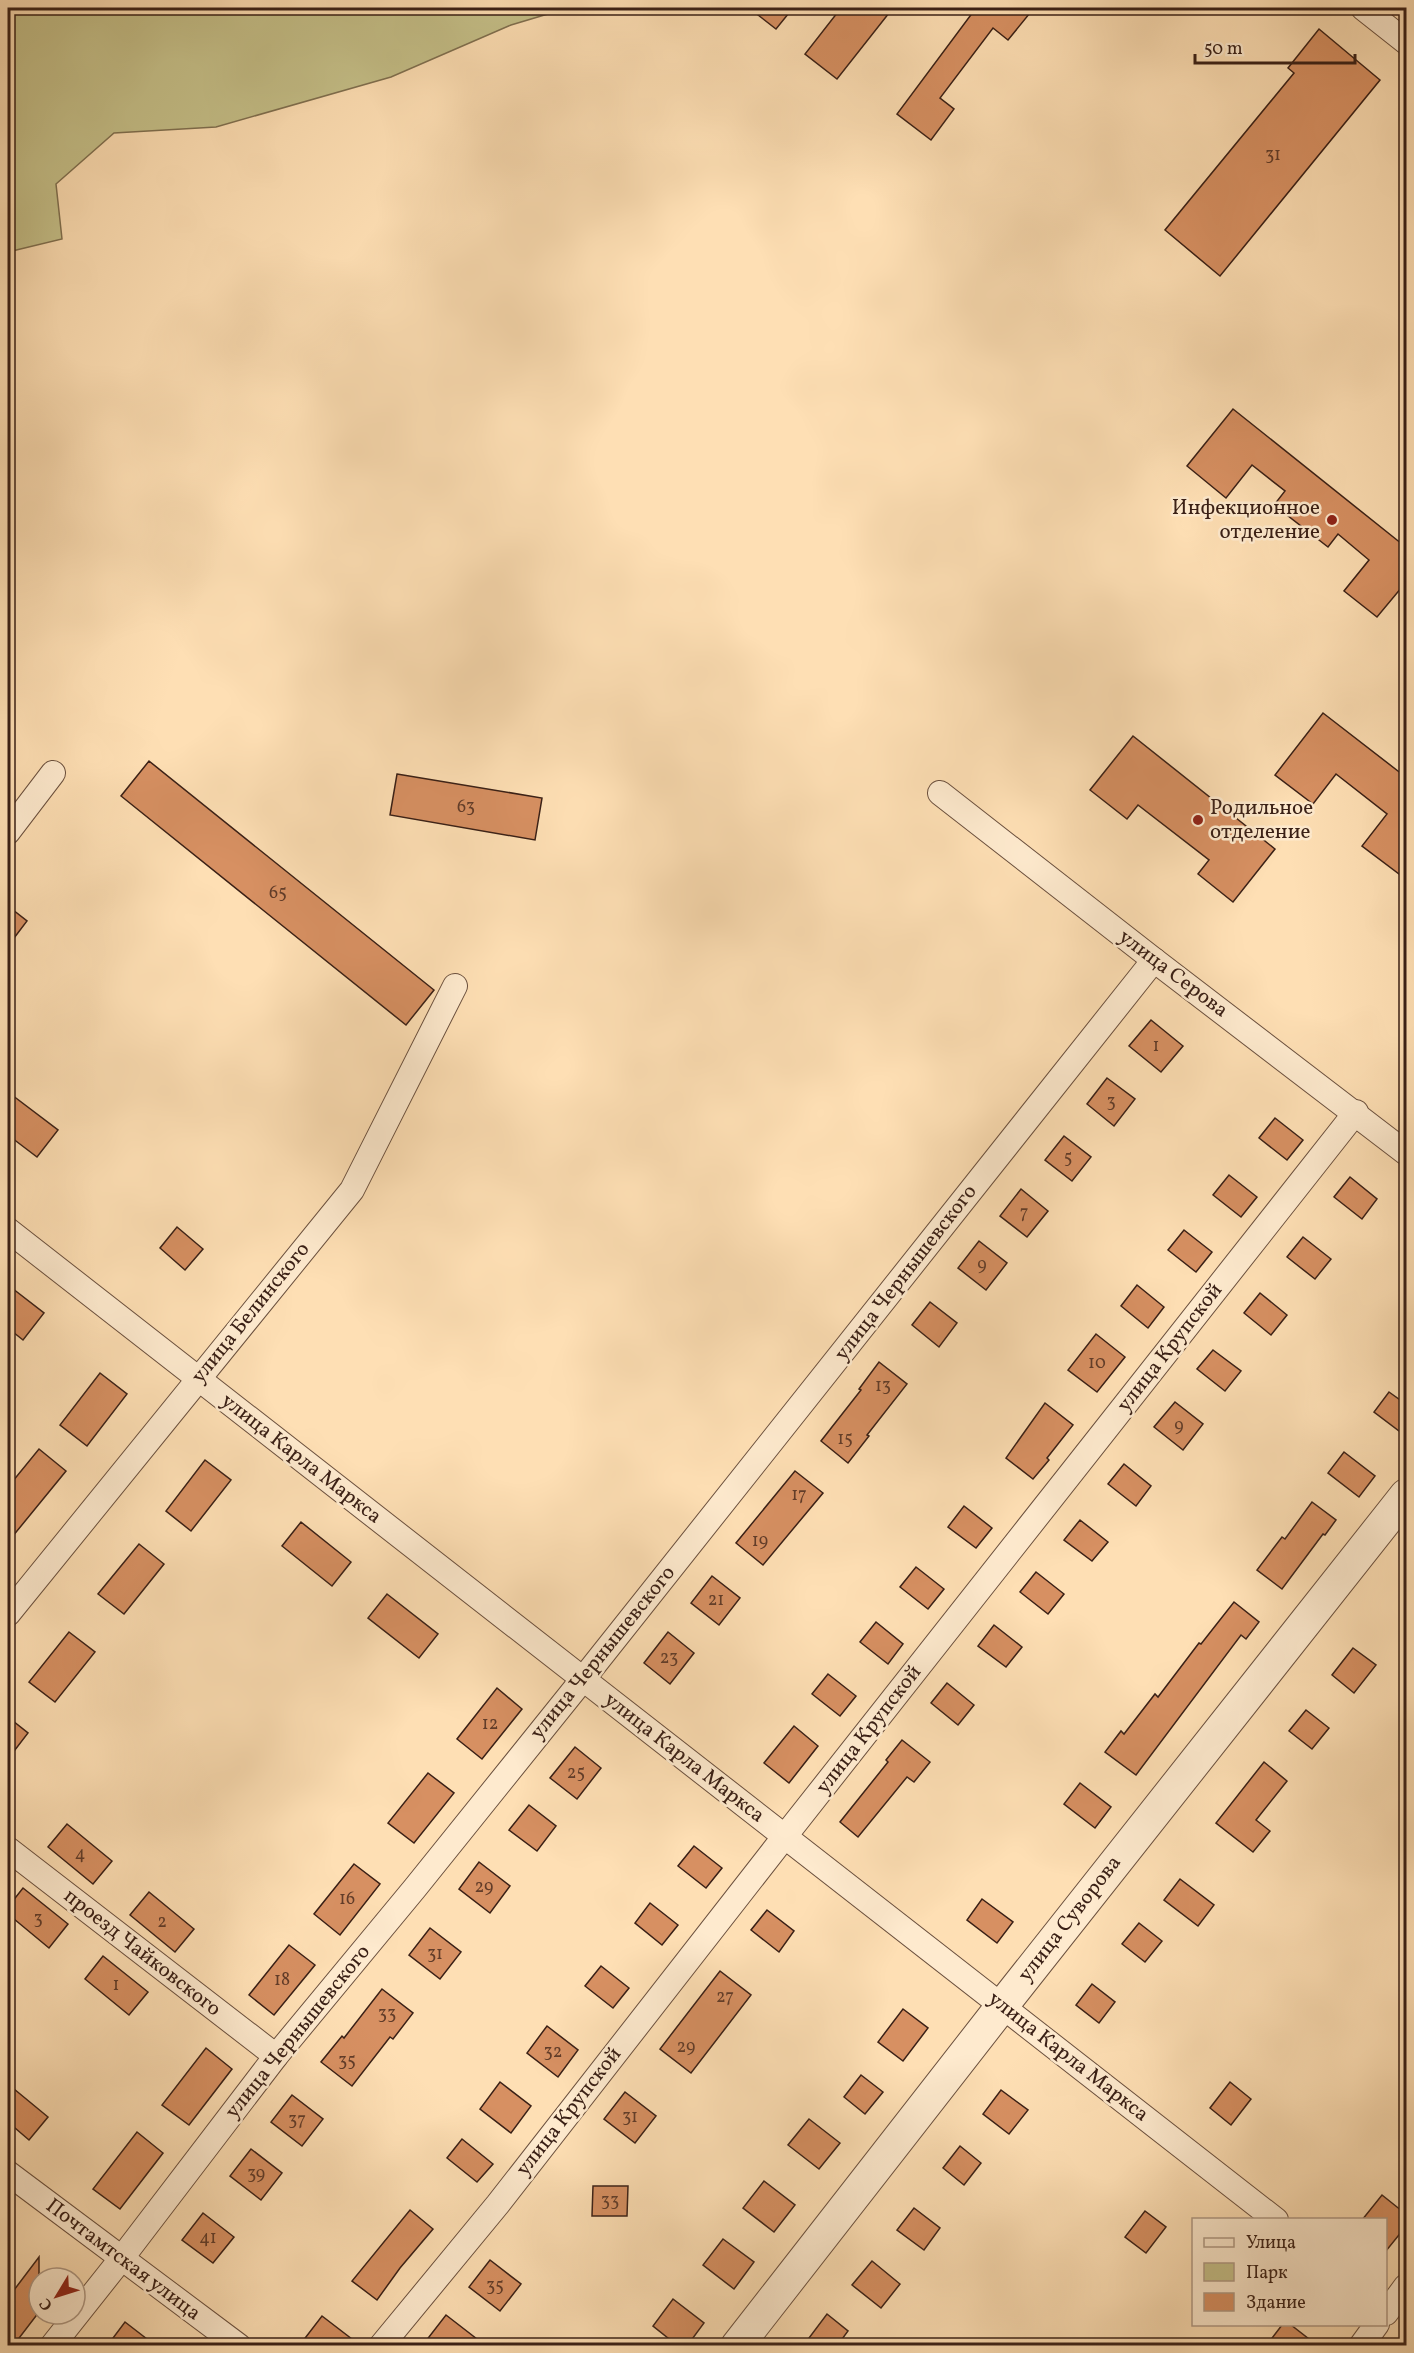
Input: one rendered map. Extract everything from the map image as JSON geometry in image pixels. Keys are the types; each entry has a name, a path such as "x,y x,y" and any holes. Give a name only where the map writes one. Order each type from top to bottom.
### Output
{"street":[{"path":"1364,8 1407,42"},
{"path":"8,832 52,773"},
{"name":"улица Серова","path":"940,793 1407,1153"},
{"name":"улица Чернышевского","path":"52,2346 276,2056 423,1879 1154,960"},
{"name":"улица Белинского","path":"8,1614 352,1190 455,986"},
{"name":"улица Крупской","path":"381,2346 498,2204 1356,1112"},
{"name":"улица Карла Маркса","path":"8,1230 1273,2218"},
{"name":"улица Суворова","path":"737,2346 1002,2006 1407,1496"},
{"name":"проезд Чайковского","path":"8,1849 276,2056"},
{"name":"Почтамтская улица","path":"8,2173 240,2346"},
{"path":"1389,2314 1407,2286"},
{"path":"1361,2346 1378,2326"}],"green space":[{"path":"8,8 568,8 511,25 391,77 216,127 114,133 56,184 62,239 8,252"}],"building":[{"path":"749,8 793,8 776,29"},
{"path":"841,8 893,8 837,79 805,54"},
{"path":"976,8 1034,8 1008,40 993,28 940,98 954,109 931,140 897,114"},
{"path":"1319,29 1380,80 1220,276 1165,230 1294,73 1288,68"},
{"name":"Инфекционное отделение","path":"1233,409 1407,548 1407,581 1377,617 1344,591 1369,560 1338,534 1328,547 1274,505 1285,491 1252,465 1226,498 1187,466"},
{"path":"1323,713 1407,778 1407,880 1362,846 1387,814 1336,774 1313,804 1275,775"},
{"name":"Родильное отделение","path":"1133,736 1275,849 1233,902 1198,874 1209,860 1138,805 1127,819 1090,790"},
{"path":"149,761 434,990 406,1025 121,796"},
{"path":"397,774 542,798 535,840 390,815"},
{"path":"8,906 27,921 8,946"},
{"path":"1151,1020 1183,1046 1161,1072 1129,1046"},
{"path":"1107,1078 1135,1099 1114,1126 1087,1104"},
{"path":"8,1092 58,1130 37,1157 8,1135"},
{"path":"1275,1118 1303,1140 1287,1160 1259,1138"},
{"path":"1064,1136 1091,1157 1072,1181 1045,1160"},
{"path":"1229,1175 1257,1197 1241,1217 1213,1195"},
{"path":"1350,1177 1377,1199 1362,1219 1334,1197"},
{"path":"1021,1189 1048,1211 1027,1237 1000,1216"},
{"path":"177,1227 203,1249 185,1270 160,1248"},
{"path":"1184,1230 1212,1252 1196,1272 1168,1250"},
{"path":"1303,1237 1331,1259 1315,1279 1287,1257"},
{"path":"979,1241 1007,1263 986,1290 958,1268"},
{"path":"8,1285 44,1313 23,1340 8,1328"},
{"path":"1137,1285 1164,1307 1148,1328 1121,1306"},
{"path":"1260,1293 1287,1315 1271,1335 1244,1313"},
{"path":"930,1302 957,1323 939,1347 912,1325"},
{"path":"1096,1334 1125,1357 1097,1392 1068,1370"},
{"path":"1213,1350 1241,1371 1225,1391 1197,1369"},
{"path":"879,1362 907,1384 848,1463 821,1441 861,1390 859,1389"},
{"path":"100,1373 127,1394 87,1446 60,1425"},
{"path":"1389,1392 1407,1405 1407,1437 1374,1412"},
{"path":"1175,1402 1203,1424 1183,1450 1154,1427"},
{"path":"1045,1403 1073,1425 1033,1479 1006,1458"},
{"path":"39,1449 66,1471 8,1542 8,1487"},
{"path":"1344,1452 1375,1476 1359,1497 1328,1473"},
{"path":"205,1460 231,1480 191,1531 166,1511"},
{"path":"1124,1464 1151,1486 1136,1506 1108,1484"},
{"path":"795,1471 823,1493 763,1565 736,1543"},
{"path":"1312,1502 1336,1520 1282,1589 1257,1570 1282,1537 1285,1539"},
{"path":"964,1506 992,1528 976,1548 948,1527"},
{"path":"1080,1520 1108,1542 1092,1561 1064,1540"},
{"path":"301,1522 351,1562 332,1586 282,1546"},
{"path":"139,1544 164,1564 124,1614 98,1594"},
{"path":"916,1567 944,1589 928,1609 900,1587"},
{"path":"1036,1572 1064,1594 1048,1614 1020,1592"},
{"path":"712,1576 740,1598 719,1625 691,1603"},
{"path":"387,1594 438,1634 419,1658 368,1618"},
{"path":"1234,1602 1259,1622 1246,1639 1241,1635 1136,1775 1105,1752 1121,1731 1124,1734 1155,1694 1158,1697"},
{"path":"876,1622 903,1644 888,1664 860,1642"},
{"path":"994,1625 1022,1647 1006,1667 978,1646"},
{"path":"69,1632 95,1652 55,1702 29,1682"},
{"path":"668,1632 694,1653 670,1684 644,1663"},
{"path":"1353,1648 1376,1665 1354,1693 1332,1675"},
{"path":"828,1674 856,1696 840,1716 812,1694"},
{"path":"947,1683 974,1705 958,1725 931,1703"},
{"path":"497,1688 522,1709 482,1759 457,1739"},
{"path":"1306,1710 1329,1728 1312,1749 1289,1731"},
{"path":"8,1717 28,1733 8,1759"},
{"path":"794,1726 818,1746 789,1783 764,1763"},
{"path":"902,1740 930,1762 914,1782 907,1777 858,1837 840,1822 888,1762 886,1760"},
{"path":"575,1747 601,1768 577,1799 550,1778"},
{"path":"1264,1762 1287,1781 1256,1820 1270,1831 1253,1852 1216,1823"},
{"path":"428,1773 454,1793 414,1843 388,1823"},
{"path":"1080,1783 1111,1807 1095,1828 1064,1804"},
{"path":"529,1805 556,1826 537,1851 509,1830"},
{"path":"67,1824 112,1861 93,1884 48,1847"},
{"path":"694,1846 722,1868 706,1888 678,1866"},
{"path":"479,1862 510,1886 490,1913 459,1889"},
{"path":"354,1864 380,1884 340,1935 314,1914"},
{"path":"1180,1879 1214,1905 1198,1926 1164,1900"},
{"path":"23,1888 68,1924 49,1948 8,1914 8,1907"},
{"path":"149,1892 194,1929 175,1952 130,1915"},
{"path":"982,1899 1013,1922 997,1943 967,1920"},
{"path":"650,1903 678,1925 662,1945 635,1923"},
{"path":"767,1910 794,1931 779,1952 751,1930"},
{"path":"1139,1923 1162,1941 1145,1962 1122,1944"},
{"path":"430,1928 461,1952 440,1979 409,1955"},
{"path":"289,1945 315,1965 274,2015 249,1995"},
{"path":"103,1956 148,1992 129,2015 85,1979"},
{"path":"601,1966 629,1988 613,2008 585,1986"},
{"path":"720,1971 751,1995 691,2073 660,2049"},
{"path":"1092,1984 1115,2002 1099,2023 1076,2005"},
{"path":"382,1989 413,2013 393,2039 390,2037 352,2086 321,2062 342,2036 344,2038"},
{"path":"903,2009 928,2028 903,2061 878,2042"},
{"path":"547,2026 578,2050 558,2077 527,2053"},
{"path":"206,2048 232,2069 189,2125 162,2105"},
{"path":"861,2075 883,2092 865,2114 844,2097"},
{"path":"500,2082 531,2106 511,2133 480,2109"},
{"path":"1230,2082 1251,2099 1231,2125 1210,2108"},
{"path":"8,2084 48,2117 29,2140 8,2122"},
{"path":"1001,2090 1028,2110 1009,2134 983,2114"},
{"path":"625,2092 656,2116 635,2143 604,2119"},
{"path":"292,2095 323,2119 302,2146 271,2122"},
{"path":"809,2119 840,2143 819,2169 788,2145"},
{"path":"137,2132 163,2153 120,2209 93,2189"},
{"path":"462,2139 493,2164 477,2182 447,2158"},
{"path":"960,2146 981,2163 964,2185 943,2168"},
{"path":"251,2149 282,2173 261,2200 230,2176"},
{"path":"764,2181 795,2205 774,2232 743,2208"},
{"path":"593,2186 628,2186 627,2216 592,2216"},
{"path":"1382,2195 1407,2215 1407,2225 1387,2250 1387,2218 1364,2218"},
{"path":"914,2208 940,2228 924,2250 897,2230"},
{"path":"410,2210 433,2229 377,2300 352,2281"},
{"path":"1145,2211 1166,2227 1146,2253 1125,2237"},
{"path":"203,2213 234,2237 213,2263 182,2240"},
{"path":"723,2239 754,2262 734,2289 703,2265"},
{"path":"39,2257 39,2266 32,2266"},
{"path":"490,2260 521,2284 500,2311 469,2287"},
{"path":"872,2261 900,2284 881,2308 852,2285"},
{"path":"27,2273 28,2326 13,2346 8,2346 8,2298"},
{"path":"673,2299 704,2323 687,2346 678,2346 653,2326"},
{"path":"827,2314 848,2331 837,2346 803,2346"},
{"path":"446,2315 486,2346 422,2346"},
{"path":"322,2316 361,2346 299,2346"},
{"path":"125,2322 156,2346 107,2346"},
{"path":"1281,2326 1292,2326 1318,2346 1266,2346"}],"place":[{"name":"Инфекционное отделение","path":"1332,520"},
{"name":"Родильное отделение","path":"1198,820"}]}
